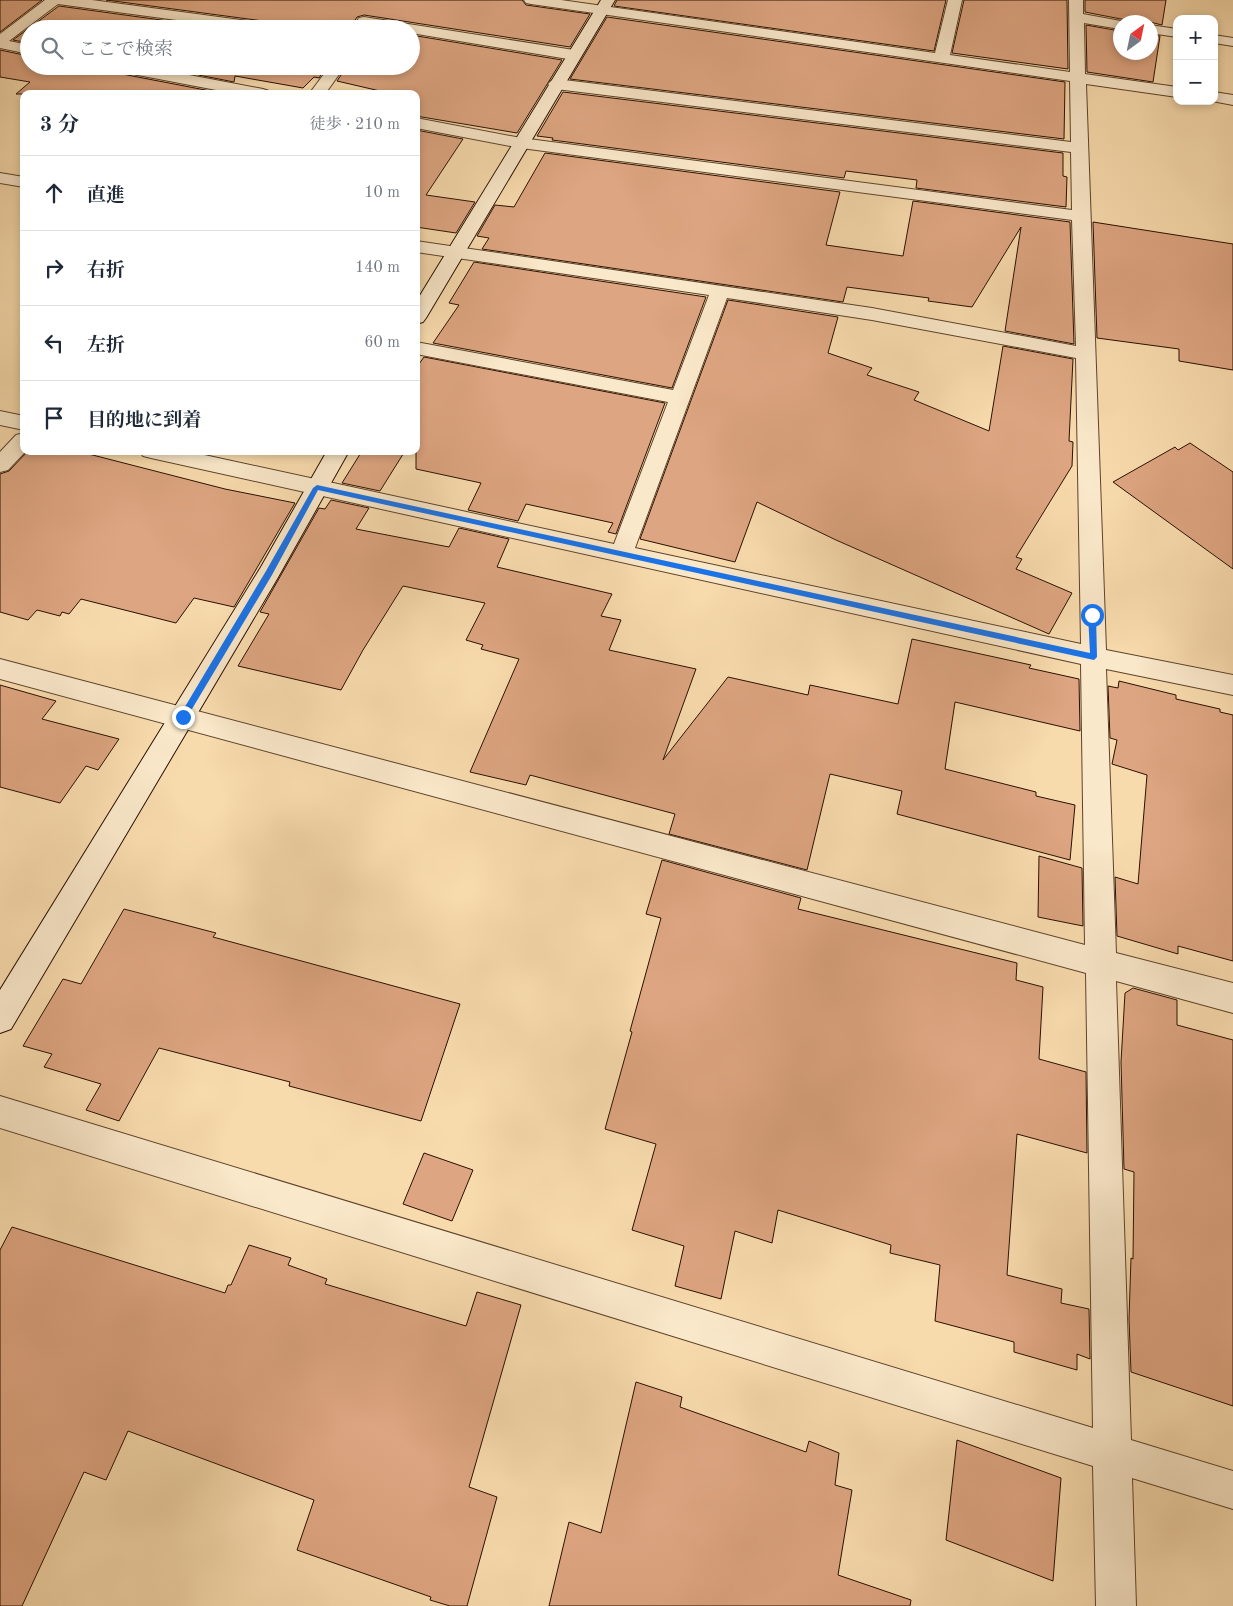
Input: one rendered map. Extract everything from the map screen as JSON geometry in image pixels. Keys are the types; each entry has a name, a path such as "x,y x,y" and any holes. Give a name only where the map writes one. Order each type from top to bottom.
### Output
{"street":[{"path":"28,20 54,0"},
{"path":"60,0 210,20"},
{"path":"531,0 604,4 1173,91"},
{"path":"942,57 955,0"},
{"path":"1076,0 1081,216 1084,252 1091,490 1100,962 1116,1606"},
{"path":"420,311 604,4"},
{"path":"365,20 374,7"},
{"path":"1076,17 1113,23"},
{"path":"0,42 20,26"},
{"path":"1158,30 1173,33"},
{"path":"420,33 574,55"},
{"path":"1218,40 1233,42"},
{"path":"0,42 20,48"},
{"path":"165,75 243,90"},
{"path":"197,81 204,75"},
{"path":"320,90 331,75"},
{"path":"556,84 1079,148"},
{"path":"1218,98 1233,100"},
{"path":"420,124 521,143 1081,216"},
{"path":"0,178 20,181"},
{"path":"420,247 872,314 1086,354"},
{"path":"622,553 720,291"},
{"path":"420,349 680,398"},
{"path":"0,418 20,423"},
{"path":"0,465 20,444"},
{"path":"169,455 1094,657 1233,685"},
{"path":"0,1018 269,573 336,455"},
{"path":"0,669 1233,998"},
{"path":"0,1112 1233,1490"}],"building":[{"path":"0,0 42,0 0,32"},
{"path":"106,0 522,0 526,5 590,14 570,47 420,24 420,20 396,20 364,15 357,17 355,20 256,20"},
{"path":"617,0 946,0 934,51 614,6"},
{"path":"964,0 1067,0 1068,69 952,53"},
{"path":"1085,0 1166,0 1162,25 1158,24 1158,15 1113,15 1113,17 1085,12"},
{"path":"59,6 161,20 40,20"},
{"path":"607,17 1065,82 1064,139 570,79"},
{"path":"1086,25 1113,30 1113,60 1156,60 1153,82 1087,72"},
{"path":"20,35 20,41 13,40"},
{"path":"420,36 562,60 517,133 420,117 420,90 376,90 337,81 341,75 420,75"},
{"path":"0,50 20,54 20,75 127,75 205,90 21,90 30,82 0,77"},
{"path":"199,75 321,75 319,78 314,77 303,88 235,76 234,82"},
{"path":"563,92 1063,153 1063,176 1067,177 1066,207 916,188 917,180 846,171 844,178 552,140 553,138 537,136"},
{"path":"420,131 463,139 426,195 475,202 456,233 420,228"},
{"path":"545,153 840,192 826,245 903,256 913,201 1070,222 1074,344 1005,331 1021,227 972,307 928,301 929,298 847,287 843,302 482,249 489,238 477,236 495,205 514,207"},
{"path":"1093,222 1233,244 1233,370 1179,361 1179,349 1097,338"},
{"path":"474,262 706,297 672,388 433,343 459,305 449,303"},
{"path":"728,300 838,317 828,353 872,368 867,375 919,392 914,400 989,431 1003,346 1073,359 1069,441 1073,442 1072,466 1016,557 1022,559 1016,569 1072,593 1049,634 836,540 757,502 735,562 640,539"},
{"path":"424,357 665,403 616,534 608,532 613,523 526,504 518,521 468,510 481,483 416,469 416,455 420,455 420,362"},
{"path":"1190,443 1233,472 1233,569 1113,482 1175,447 1178,450"},
{"path":"24,455 93,455 225,489 295,503 234,607 194,598 176,623 81,599 69,614 62,612 60,616 37,610 28,620 0,612 0,474 9,471"},
{"path":"360,455 402,455 380,491 342,483"},
{"path":"331,500 369,508 356,529 449,547 459,528 509,539 497,567 612,594 601,616 621,620 609,650 696,669 663,760 728,677 808,695 810,685 898,704 912,639 1031,665 1029,668 1079,679 1080,731 955,702 945,769 1036,792 1036,796 1075,805 1070,860 897,814 902,791 830,774 807,870 669,834 675,814 530,775 526,785 470,772 519,659 481,649 483,645 466,640 485,603 403,586 363,650 341,690 238,666 269,614 260,612 319,508 325,509"},
{"path":"1119,681 1176,695 1176,699 1220,709 1220,712 1233,715 1233,961 1178,946 1178,954 1117,936 1115,877 1138,884 1147,775 1112,764 1117,740 1110,738 1108,686 1118,688"},
{"path":"0,685 56,701 42,719 119,739 98,770 86,766 60,803 0,787"},
{"path":"1039,856 1082,868 1083,926 1038,917"},
{"path":"662,860 801,898 798,909 1017,963 1016,980 1043,987 1039,1059 1086,1072 1087,1153 1017,1134 1007,1275 1062,1289 1061,1303 1089,1309 1090,1359 1077,1354 1077,1370 1014,1352 1014,1342 935,1321 940,1265 890,1253 891,1245 778,1210 772,1243 735,1231 721,1299 675,1286 684,1246 632,1230 656,1144 605,1129 661,918 646,914"},
{"path":"124,909 216,933 213,937 460,1004 421,1121 289,1086 290,1082 159,1048 119,1121 86,1110 101,1084 44,1067 52,1054 23,1046 63,979 81,984"},
{"path":"1133,988 1177,1000 1177,1025 1233,1040 1233,1406 1131,1372 1129,1319 1131,1258 1133,1259 1134,1172 1124,1169 1121,1062 1125,993"},
{"path":"424,1153 473,1170 452,1221 403,1204"},
{"path":"12,1227 225,1293 228,1285 231,1285 249,1245 291,1258 288,1265 327,1279 325,1284 466,1326 477,1292 521,1305 469,1487 497,1497 467,1606 450,1606 430,1600 431,1597 297,1550 314,1500 128,1431 106,1480 84,1472 22,1606 0,1606 0,1250"},
{"path":"636,1382 682,1397 680,1407 806,1452 809,1441 839,1453 835,1485 852,1490 838,1575 911,1600 910,1606 549,1606 569,1522 601,1533"},
{"path":"957,1440 1061,1478 1053,1581 946,1540"}],"route":[{"path":"183,717 269,573 317,488 1094,657 1092,615"}]}
